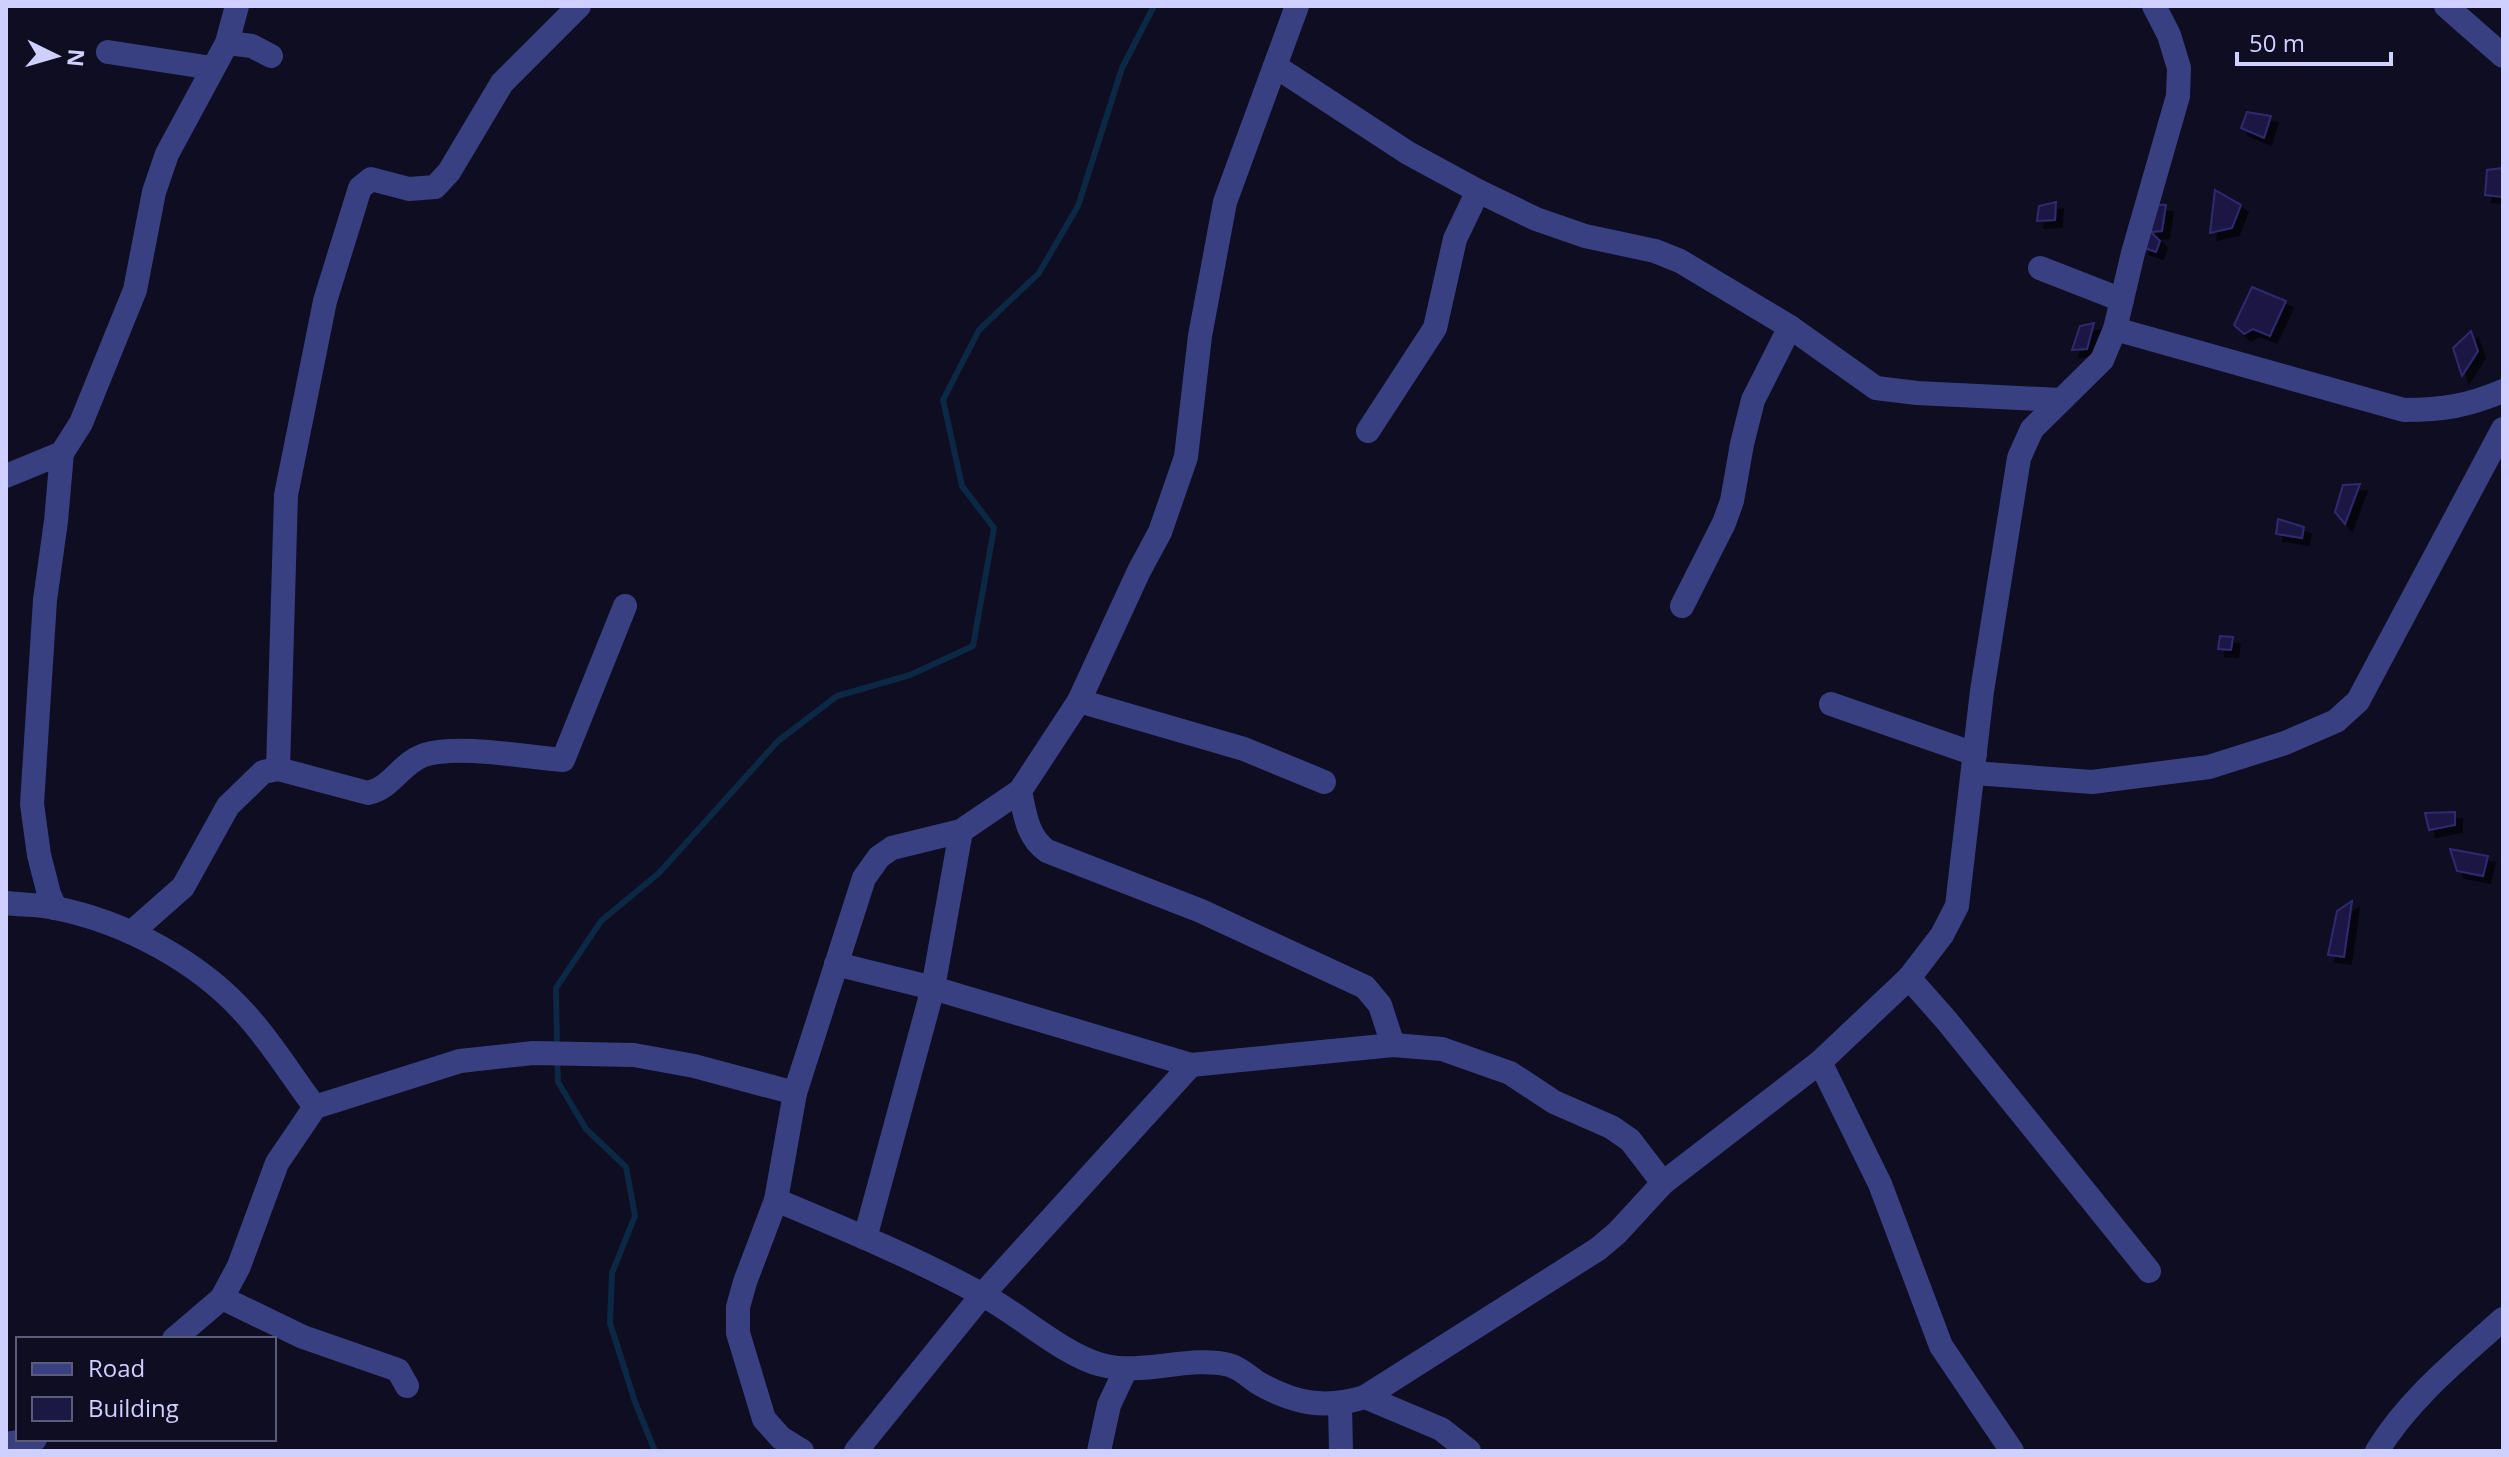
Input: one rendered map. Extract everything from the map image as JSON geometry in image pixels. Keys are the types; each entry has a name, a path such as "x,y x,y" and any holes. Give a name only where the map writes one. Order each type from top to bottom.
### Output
{"street":[{"path":"55,908 39,855 32,804 44,616 62,453 81,423 135,290 154,192 167,154 227,43 237,6"},
{"path":"278,769 286,495 325,301 360,188 371,179 409,189 435,187 449,172 502,83 579,6"},
{"path":"802,1451 781,1438 764,1419 738,1333 738,1307 776,1200 795,1093 864,878 879,857 892,848 961,831 1020,791 1079,701 1160,532 1186,457 1200,336 1225,202 1297,6"},
{"path":"776,1200 983,1294 1099,1365 1126,1369 1211,1363 1227,1365 1296,1401 1340,1405 1365,1397 1598,1249 1663,1183 1820,1062 1909,978 1942,935 1957,906 1982,691 2019,458 2032,429 2102,360 2115,329 2178,96 2179,68 2169,35 2154,6"},
{"path":"2446,6 2503,56"},
{"path":"227,43 252,46 271,56"},
{"path":"108,52 212,68"},
{"path":"1275,66 1408,153 1536,219 1585,236 1655,251 1680,261 1790,327 1851,372 1885,390 2061,400"},
{"path":"1368,431 1435,328 1455,239 1478,191"},
{"path":"2040,268 2122,300"},
{"path":"1682,606 1724,523 1732,501 1753,400 1790,327"},
{"path":"2115,329 2404,410 2442,410 2471,405 2503,391"},
{"path":"1831,704 1975,764 2092,782 2209,767 2285,743 2336,721 2358,701 2503,429"},
{"path":"6,476 62,453"},
{"path":"132,932 183,887 228,806 263,772 278,769 368,793 394,780 409,763 424,755 444,751 563,760 625,606"},
{"path":"1079,701 1244,749 1324,782"},
{"path":"1020,791 1030,833 1037,844 1047,851 1201,911 1365,987 1380,1005 1393,1045"},
{"path":"865,1238 933,988 961,831"},
{"path":"6,903 55,908 132,932 171,954 217,985 250,1019 315,1107"},
{"path":"836,964 933,988 1191,1065 1393,1045 1442,1049 1510,1073 1554,1102 1611,1127 1630,1140 1663,1183"},
{"path":"1909,978 2149,1271"},
{"path":"176,1337 222,1298 239,1266 277,1163 315,1107 460,1061 533,1053 634,1055 694,1066 795,1093"},
{"path":"1820,1062 1880,1184 1941,1346 2012,1451"},
{"path":"856,1451 983,1294 1191,1065"},
{"path":"222,1298 303,1337 398,1370 407,1386"},
{"path":"2377,1451 2391,1428 2432,1382 2503,1319"},
{"path":"1099,1451 1109,1405 1126,1369"},
{"path":"1365,1397 1441,1429 1469,1451"},
{"path":"1340,1405 1341,1451"},
{"path":"6,1444 27,1441"}],"building":[{"path":"2247,112 2271,116 2264,138 2241,128"},
{"path":"2503,168 2503,197 2485,195 2487,170"},
{"path":"2215,190 2241,205 2232,228 2210,233"},
{"path":"2056,202 2055,220 2037,221 2039,206"},
{"path":"2151,204 2166,205 2162,231 2151,232 2160,241 2156,252 2142,247"},
{"path":"2252,287 2286,301 2270,336 2253,329 2244,334 2234,325"},
{"path":"2094,323 2087,349 2072,350 2080,326"},
{"path":"2471,331 2478,351 2462,376 2453,348"},
{"path":"2360,484 2345,524 2335,512 2343,485"},
{"path":"2278,519 2304,527 2302,538 2276,534"},
{"path":"2220,636 2233,637 2231,650 2218,649"},
{"path":"2455,812 2455,825 2429,830 2425,813"},
{"path":"2450,849 2488,856 2483,876 2457,871"},
{"path":"2352,901 2344,957 2328,955 2337,911"}],"waterway":[{"path":"557,1046 556,988 601,921 659,873 778,741 837,696 910,675 973,646 994,528 962,486 943,400 979,330 1039,273 1078,206 1122,68 1154,6"},
{"path":"557,1057 558,1082 586,1129 626,1167 635,1216 612,1273 610,1323 635,1402 655,1451"}]}
